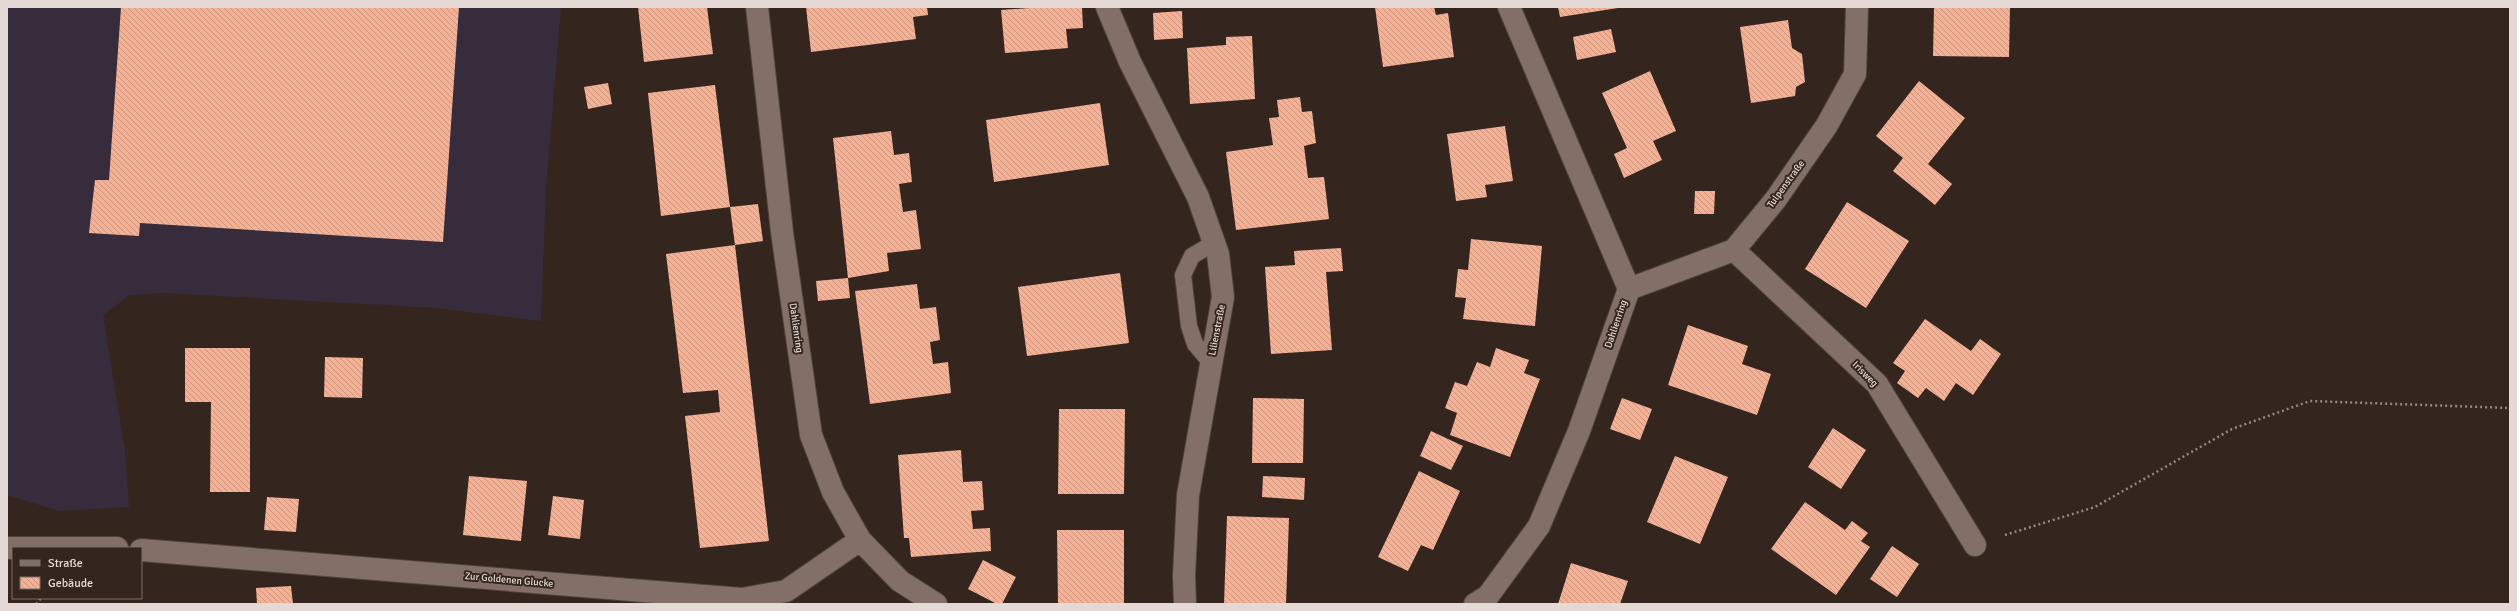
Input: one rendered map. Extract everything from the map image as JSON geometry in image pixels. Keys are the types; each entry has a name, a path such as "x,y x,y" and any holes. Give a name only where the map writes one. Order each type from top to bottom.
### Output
{"street":[{"name":"Dahlienring","path":"757,7 782,232 811,435 833,492 860,540 900,581 936,604"},
{"name":"Lilienstraße","path":"1106,7 1130,62 1198,197 1218,254 1223,297 1188,495 1184,576 1185,604"},
{"name":"Dahlienring","path":"1475,604 1488,596 1539,526 1579,431 1628,289 1509,7"},
{"name":"Tulpenstraße","path":"1734,250 1776,199 1823,131 1855,74 1857,7"},
{"path":"1628,289 1734,250"},
{"name":"Irisweg","path":"1734,250 1877,384 1974,545"},
{"name":"Zur Goldenen Glucke","path":"142,550 742,599 786,591 860,540"}],"lane":[{"path":"1211,363 1195,344 1191,332 1184,298 1183,275 1192,256 1214,242"}],"path":[{"path":"1974,545 2095,507 2232,429 2310,401 2510,408"}],"shaded area":[{"path":"7,7 561,7 546,189 541,321 436,308 164,293 130,295 103,315 125,451 129,507 59,511 7,495"}],"building":[{"path":"121,7 459,7 443,242 140,223 139,236 89,233 95,180 109,180"},
{"path":"638,7 707,7 713,54 644,62"},
{"path":"806,7 927,7 928,15 913,17 916,39 811,52"},
{"path":"1042,7 1082,7 1083,28 1066,29 1068,48 1005,53 1001,10"},
{"path":"1375,7 1434,7 1436,15 1448,13 1454,57 1383,67"},
{"path":"1558,7 1618,7 1618,8 1560,17"},
{"path":"1934,7 2010,7 2009,57 1933,56"},
{"path":"1182,11 1183,38 1154,40 1153,13"},
{"path":"1788,20 1792,48 1802,54 1805,82 1796,87 1795,96 1751,103 1740,27"},
{"path":"1611,29 1616,52 1577,60 1573,37"},
{"path":"1252,36 1255,99 1190,104 1187,48 1226,45 1226,37"},
{"path":"1650,71 1676,131 1653,141 1662,160 1624,178 1614,154 1627,148 1602,93"},
{"path":"1919,81 1965,118 1928,164 1952,184 1935,205 1893,171 1903,158 1876,136"},
{"path":"608,83 612,104 588,109 584,87"},
{"path":"715,85 730,207 661,216 648,93"},
{"path":"1300,97 1302,112 1312,111 1316,143 1304,146 1308,178 1324,177 1329,219 1236,230 1226,152 1273,145 1269,118 1279,117 1277,100"},
{"path":"1100,103 1109,165 994,182 986,120"},
{"path":"1505,126 1513,181 1485,185 1487,197 1456,201 1447,134"},
{"path":"891,131 894,155 909,153 912,182 899,184 903,212 916,210 921,249 887,253 889,271 848,278 833,138"},
{"path":"1695,191 1715,191 1714,214 1694,214"},
{"path":"1847,202 1909,241 1866,308 1805,269"},
{"path":"758,204 763,241 735,245 730,207"},
{"path":"1471,239 1542,246 1535,326 1463,319 1466,298 1455,297 1458,269 1468,270"},
{"path":"735,245 769,541 700,548 685,416 720,412 718,390 683,393 666,254"},
{"path":"1341,248 1343,271 1326,272 1332,350 1271,354 1265,267 1295,265 1294,251"},
{"path":"1120,273 1129,343 1027,356 1018,287"},
{"path":"848,278 850,298 818,301 816,281"},
{"path":"917,284 920,309 936,307 940,340 930,342 933,364 948,362 951,393 870,404 855,291"},
{"path":"1925,319 1971,351 1980,339 2001,354 1973,395 1956,383 1944,401 1926,388 1918,398 1897,383 1905,371 1893,363"},
{"path":"1688,325 1748,346 1742,364 1771,374 1757,415 1668,385"},
{"path":"185,348 250,348 250,492 210,492 211,402 185,402"},
{"path":"1496,348 1529,360 1524,373 1540,379 1510,457 1450,435 1457,413 1445,408 1455,382 1467,386 1477,362 1490,367"},
{"path":"325,357 363,358 362,398 324,397"},
{"path":"1253,398 1304,399 1303,463 1252,463"},
{"path":"1622,398 1652,409 1640,440 1610,429"},
{"path":"1059,409 1125,409 1124,494 1058,494"},
{"path":"1833,428 1866,450 1841,489 1808,467"},
{"path":"1431,431 1463,446 1451,470 1420,456"},
{"path":"961,450 963,482 982,481 984,510 971,511 973,529 990,528 991,551 911,557 909,538 904,538 898,455"},
{"path":"1675,456 1728,477 1700,544 1647,522"},
{"path":"1419,471 1460,491 1433,550 1421,545 1408,571 1378,557"},
{"path":"469,476 527,481 521,541 463,535"},
{"path":"1263,476 1305,478 1304,500 1262,497"},
{"path":"553,496 584,500 580,539 548,535"},
{"path":"267,497 299,499 296,532 264,530"},
{"path":"1805,502 1845,530 1852,521 1868,533 1861,541 1870,547 1836,595 1771,549"},
{"path":"1227,516 1289,518 1286,604 1224,604"},
{"path":"1057,530 1124,530 1124,604 1058,604"},
{"path":"1892,546 1919,564 1897,597 1870,579"},
{"path":"983,560 1016,577 1002,604 997,604 968,589"},
{"path":"1571,563 1628,581 1620,604 1558,604"},
{"path":"291,586 293,604 257,604 256,588"}]}
